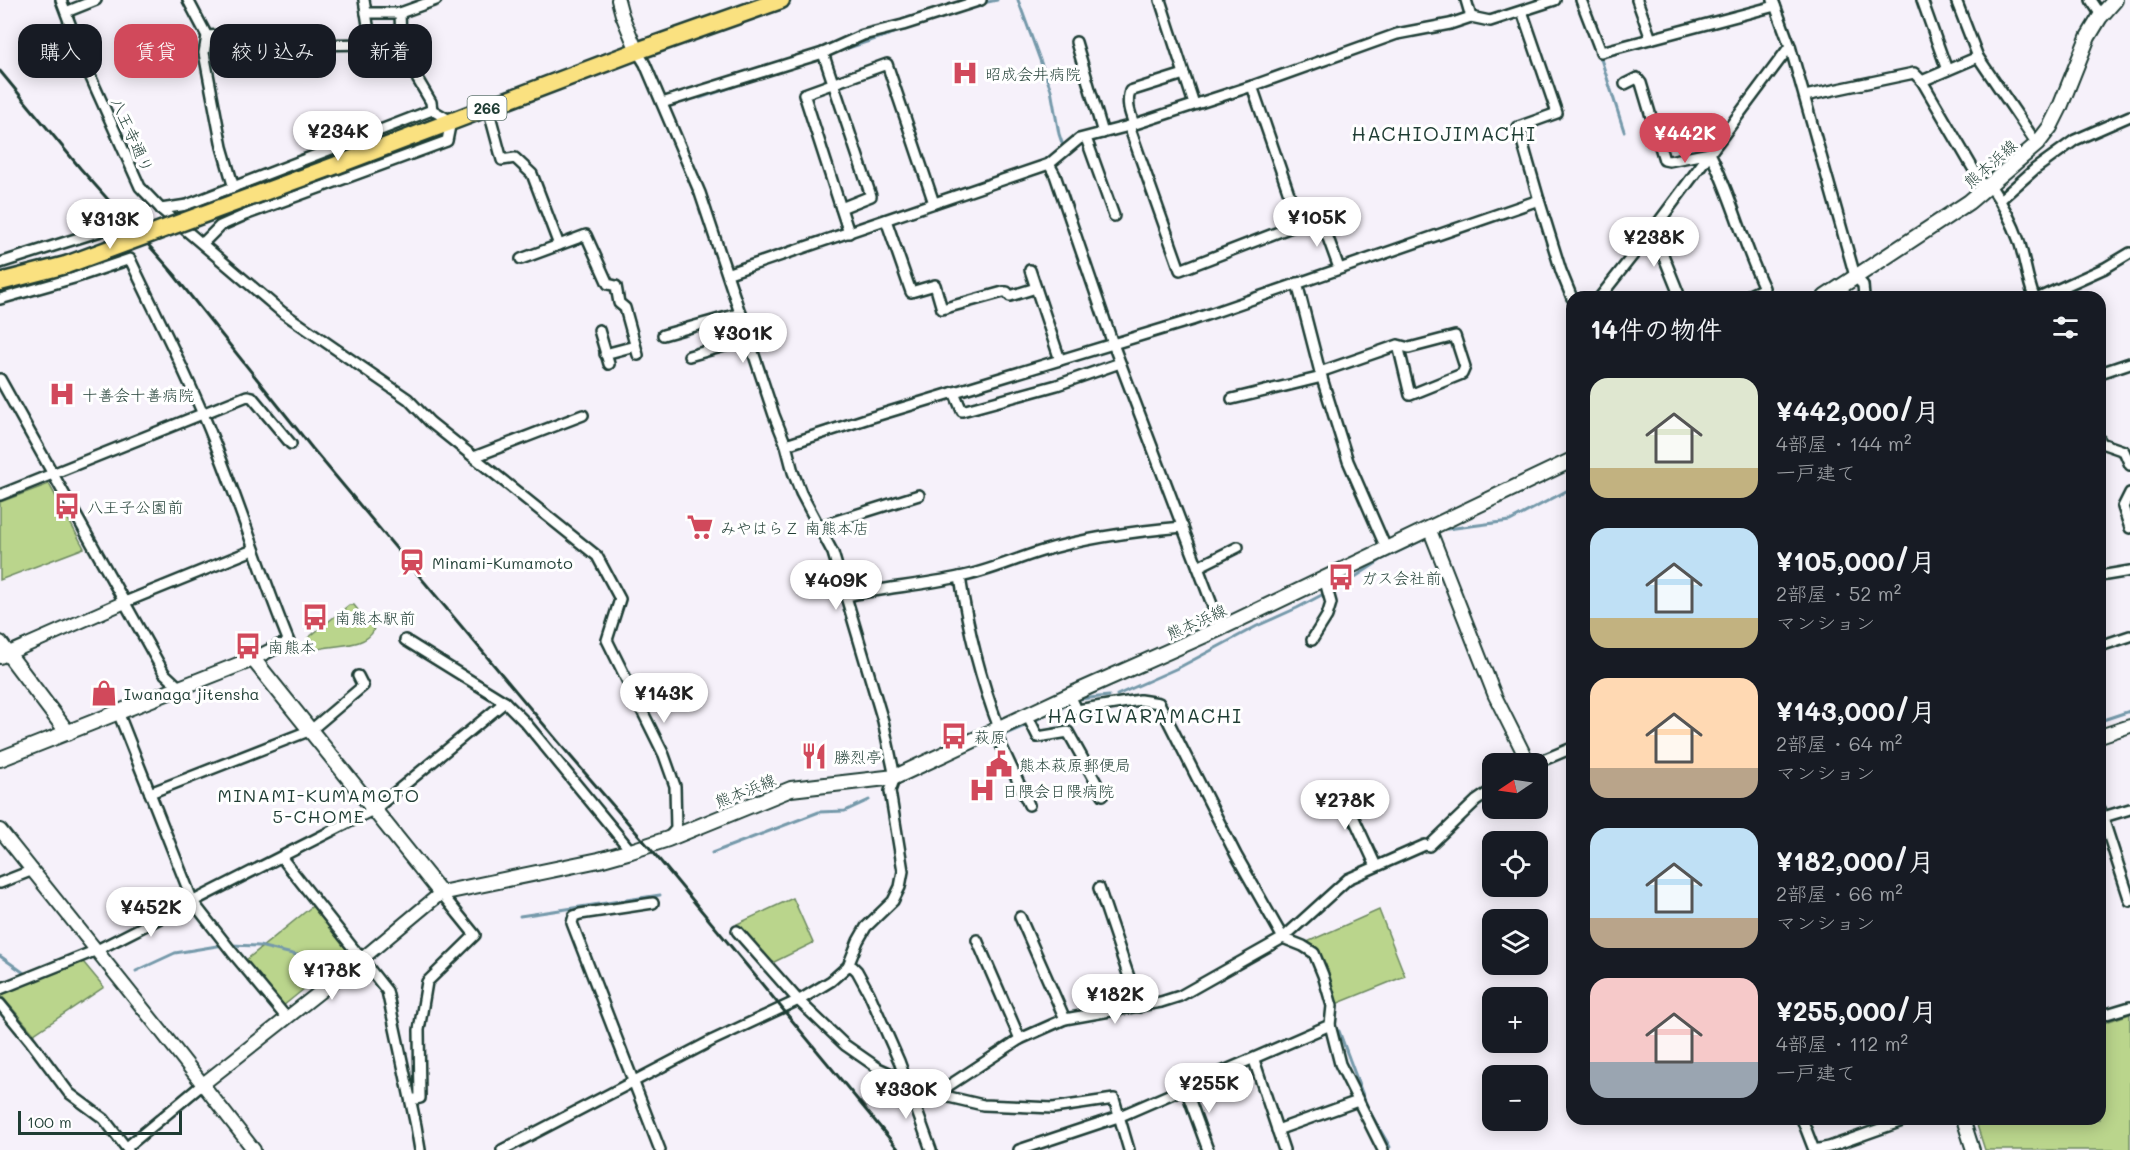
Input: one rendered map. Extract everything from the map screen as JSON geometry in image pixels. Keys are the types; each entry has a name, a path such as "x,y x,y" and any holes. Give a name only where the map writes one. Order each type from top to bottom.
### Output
{"highway":[{"name":"266","path":"0,282 66,265 637,51 781,0"}],"main road":[{"name":"熊本浜線","path":"1834,291 1969,202 2037,144 2050,127 2088,37 2115,0"},
{"name":"熊本浜線","path":"441,892 599,860 631,851 668,839 790,789 895,777 1070,694 1221,628 1566,463"},
{"path":"3,651 68,733"},
{"path":"0,759 253,659 441,892"}],"street":[{"name":"八王寺通り","path":"61,0 87,69 140,187 161,209 282,312 408,399 430,422 597,556 620,599 607,640 664,755 675,786 676,829 668,839"},
{"path":"66,12 96,0"},
{"path":"188,0 207,36 204,52 222,147 234,188"},
{"path":"364,0 367,24"},
{"path":"366,13 400,13 436,0"},
{"path":"502,1150 712,1040 798,1000 831,981 848,966 864,931 893,901 902,879 898,835 890,791 895,777 883,721 833,553 817,527 793,472 729,273 700,193 645,64 637,51 618,0"},
{"path":"662,103 823,53 863,35 981,0"},
{"path":"1160,0 1194,104"},
{"path":"1466,0 1471,17"},
{"path":"729,273 1049,164 1079,139 1132,125 1252,86 1397,34 1450,24 1471,17 1490,21 1555,0"},
{"path":"1581,0 1601,52 1774,3 1805,96 1855,276 1863,285 1864,291"},
{"path":"1637,0 1650,39"},
{"path":"1922,0 1947,70"},
{"path":"1956,0 1978,57 2037,144"},
{"path":"2091,0 2102,15"},
{"path":"1522,11 1557,113 1518,127 1561,271 1569,291"},
{"path":"400,13 400,24"},
{"path":"207,36 249,33 263,39 300,41 308,45 348,44"},
{"path":"1076,42 1103,133"},
{"path":"1605,291 1790,46"},
{"path":"823,53 871,196 841,208"},
{"path":"1922,81 1978,57"},
{"path":"849,233 804,94 887,64 934,203"},
{"path":"1805,96 1914,73 1922,81 1988,187 2007,211 2019,242 2026,277 2032,291"},
{"path":"1184,74 1130,91 1127,98 1132,125 1180,270 1320,216 1339,268"},
{"path":"203,243 220,226 245,215 447,141 451,121 432,110 417,78"},
{"path":"1625,84 1637,78 1641,83 1664,160 1710,153"},
{"path":"1252,86 1299,223"},
{"path":"488,108 502,160 515,158 532,174 559,245"},
{"path":"161,209 187,205 234,188 432,110"},
{"path":"2000,200 2035,169 2075,140 2130,116"},
{"path":"1086,138 1114,216"},
{"path":"1710,153 1725,183 1751,259 1764,288 1758,291"},
{"path":"1049,164 1055,175 1120,363 1221,628"},
{"path":"786,445 1192,320 1539,200"},
{"path":"886,220 911,292 935,285 942,309 1003,292 1007,292 1010,296 1036,288"},
{"path":"0,263 107,229 115,230 203,414 289,642 253,659"},
{"path":"1653,230 1678,291"},
{"path":"521,259 586,235 608,284 615,286 619,303 625,308 636,350 605,354"},
{"path":"2054,291 2105,268 2130,253"},
{"path":"0,299 130,259"},
{"path":"1030,270 1060,360"},
{"path":"1297,283 1321,375 1348,461 1386,548"},
{"path":"663,335 741,313"},
{"path":"599,330 609,364"},
{"path":"1232,399 1321,375 1398,345 1409,348 1455,336 1465,367 1462,374 1410,395 1398,345"},
{"path":"689,356 749,339"},
{"path":"954,392 962,411 1057,385 1120,363"},
{"path":"2106,371 2130,363"},
{"path":"0,379 164,673 180,688"},
{"path":"0,495 247,396 252,397 291,444"},
{"path":"474,457 583,415"},
{"path":"2106,445 2124,451 2130,465"},
{"path":"2130,493 2123,507 2130,528"},
{"path":"817,527 919,495"},
{"path":"846,596 960,577 1002,566 1042,551 1086,541 1140,531 1183,527"},
{"path":"1429,528 1495,696 1524,753"},
{"path":"1198,567 1238,547"},
{"path":"3,651 253,550"},
{"path":"2106,575 2130,571"},
{"path":"960,577 969,632 997,729 1029,805"},
{"path":"1312,640 1327,616 1331,603 1324,578"},
{"path":"2106,644 2130,636"},
{"path":"405,640 505,702 525,722 631,851"},
{"path":"150,793 311,730 363,686 358,676"},
{"path":"1070,694 1077,710 1140,700 1160,703 1236,855 1283,938 1314,953 1332,1006 1330,1025 1340,1064 1383,1150"},
{"path":"0,989 97,950 375,809 505,702"},
{"path":"117,712 193,902 286,1017"},
{"path":"1027,715 1038,737 1068,732 1103,795"},
{"path":"2106,734 2130,726"},
{"path":"1548,758 1566,751"},
{"path":"1339,786 1376,866"},
{"path":"936,1094 1020,1039 1065,1019 1139,1007 1180,996 1283,938 1348,879 1425,845 1429,846 1482,797"},
{"path":"2106,814 2130,809"},
{"path":"0,830 254,1150"},
{"path":"2106,830 2130,901"},
{"path":"281,857 387,991 420,1150"},
{"path":"0,884 33,870"},
{"path":"1099,888 1139,1007"},
{"path":"0,1004 32,1042 69,1093 104,1119 128,1148 203,1084 363,958 441,892 475,935 427,982 419,1030 420,1098 411,1100"},
{"path":"653,903 583,913 572,920 660,1150"},
{"path":"1020,917 1065,1019"},
{"path":"737,931 798,1000 851,1050 878,1068 936,1094 983,1105 1053,1107 1114,1099 1129,1150"},
{"path":"977,940 1020,1039"},
{"path":"848,966 855,968 869,993 907,1081 931,1150"},
{"path":"2106,1014 2130,1007"},
{"path":"1019,1150 1118,1117 1254,1060 1308,1033 1330,1025"},
{"path":"1254,1060 1284,1150"},
{"path":"1185,1087 1208,1150"},
{"path":"1277,1130 1358,1101"},
{"path":"1804,1125 1814,1150 1829,1147 1878,1125"},
{"path":"1965,1125 1973,1150"}],"green space":[{"path":"49,484 84,548 0,580 0,502"},
{"path":"349,605 354,605 374,630 362,641 312,651 308,638"},
{"path":"793,898 813,943 772,963 737,924"},
{"path":"315,904 352,950 283,1006 246,960"},
{"path":"1379,910 1405,976 1336,1004 1324,961 1313,948 1305,943"},
{"path":"79,957 104,987 34,1034 0,994 41,977"},
{"path":"2130,1014 2130,1150 1985,1150 1977,1125 2106,1125 2106,1022"}],"waterway":[{"path":"983,3 997,0"},
{"path":"1018,0 1051,90 1063,146"},
{"path":"836,52 906,29"},
{"path":"1600,56 1624,131"},
{"path":"700,98 773,73"},
{"path":"1447,529 1510,521 1566,491"},
{"path":"1117,695 1180,667 1257,626 1297,608 1352,579 1381,560 1421,541"},
{"path":"1079,699 1109,696"},
{"path":"1050,713 1062,708"},
{"path":"2106,719 2130,711"},
{"path":"1034,721 1042,717"},
{"path":"1001,736 1027,725"},
{"path":"979,746 995,739"},
{"path":"712,853 819,812 845,811 869,800"},
{"path":"520,916 660,895"},
{"path":"136,971 175,953 223,945"},
{"path":"229,945 259,946 301,956 323,957"},
{"path":"0,956 24,973"},
{"path":"1339,1031 1368,1109 1390,1147"}],"railway":[{"path":"0,71 80,168 176,276"},
{"path":"170,270 312,448 648,846 899,1150"}],"place":[{"name":"昭成会井病院","path":"965,73"},
{"name":"十善会十善病院","path":"62,394"},
{"name":"八王子公園前","path":"67,506"},
{"name":"みやはらＺ 南熊本店","path":"700,527"},
{"name":"Minami-Kumamoto","path":"412,562"},
{"name":"ガス会社前","path":"1341,577"},
{"name":"南熊本駅前","path":"315,617"},
{"name":"南熊本","path":"248,646"},
{"name":"Iwanaga jitensha","path":"104,693"},
{"name":"萩原","path":"954,736"},
{"name":"勝烈亭","path":"814,756"},
{"name":"熊本萩原郵便局","path":"999,764"},
{"name":"日隈会日隈病院","path":"982,790"}],"district":[{"name":"HACHIOJIMACHI","path":"1444,133"},
{"name":"HAGIWARAMACHI","path":"1145,715"},
{"name":"MINAMI-KUMAMOTO 5-CHOME","path":"319,805"}]}
